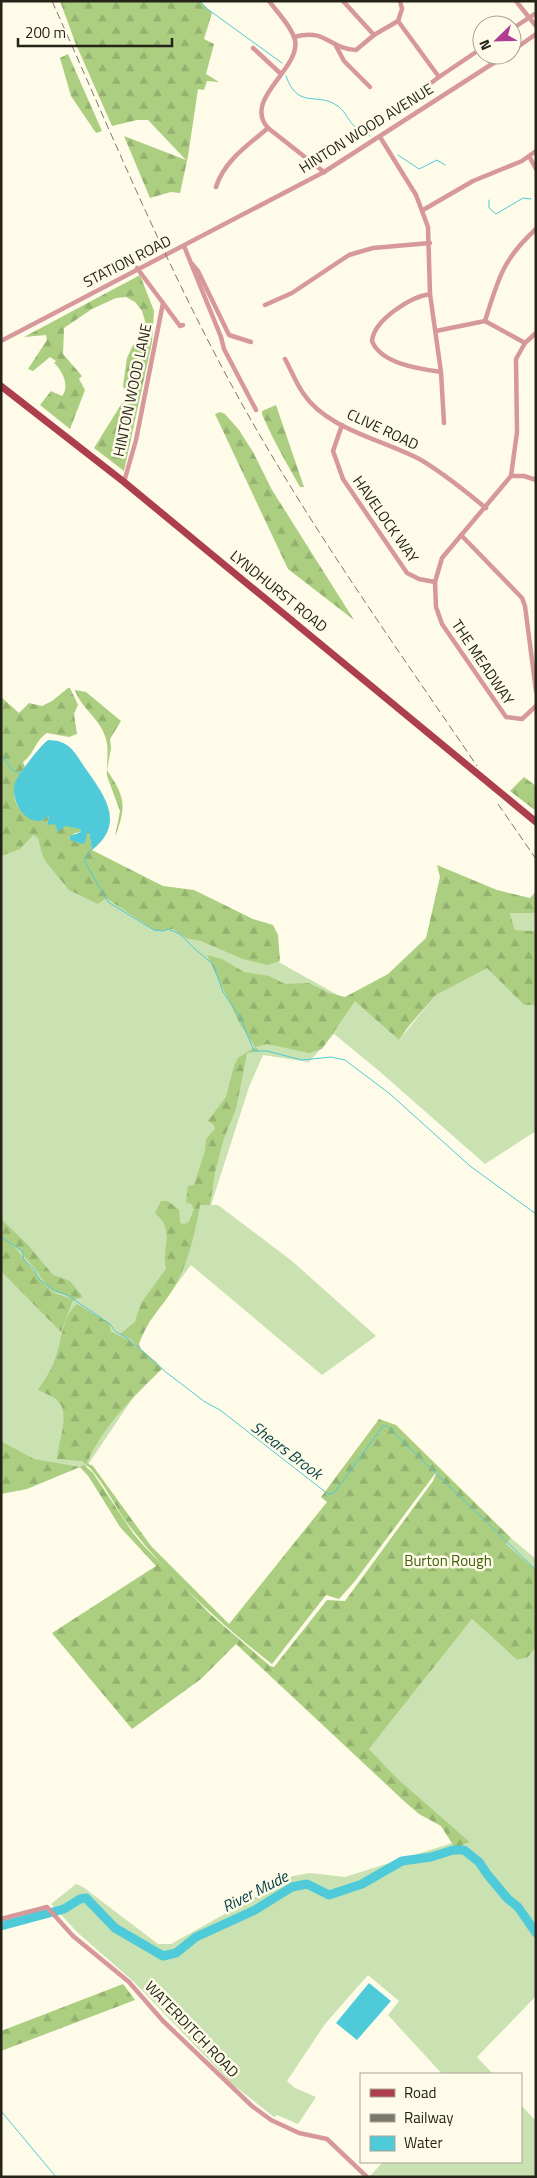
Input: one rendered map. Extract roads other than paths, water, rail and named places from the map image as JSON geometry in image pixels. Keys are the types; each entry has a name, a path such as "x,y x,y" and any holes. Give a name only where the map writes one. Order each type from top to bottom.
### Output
{"main road":[{"name":"LYNDHURST ROAD","path":"1,386 124,482 536,822"}],"street":[{"path":"269,1 294,37 295,45 294,52 262,107 263,120 268,128 324,172"},
{"path":"342,1 374,35"},
{"path":"294,37 309,33 322,36 343,50 356,50 374,35 398,21 402,9 400,1"},
{"path":"516,1 536,26"},
{"path":"522,22 536,13"},
{"path":"398,21 439,77"},
{"path":"522,44 536,34"},
{"path":"336,45 344,61 370,87"},
{"path":"254,48 281,74"},
{"path":"409,99 472,55"},
{"name":"HINTON WOOD AVENUE","path":"184,246 324,172 491,65"},
{"path":"216,187 219,178 232,158 268,128"},
{"path":"380,137 408,181 423,210 428,227 430,243 430,294 441,372 444,423"},
{"path":"423,210 473,181 529,156 536,151"},
{"path":"529,156 536,169"},
{"path":"485,321 501,270 512,253 536,230"},
{"path":"265,305 292,293 349,254 373,248 430,243"},
{"name":"STATION ROAD","path":"1,341 142,265 184,246 221,337 224,349 256,410"},
{"path":"191,263 198,271 229,335 251,342"},
{"name":"HINTON WOOD LANE","path":"137,268 180,326"},
{"path":"430,294 412,298 381,322 376,328 372,341 375,348 386,358 420,369 441,372"},
{"name":"HINTON WOOD LANE","path":"124,482 136,440 163,303"},
{"path":"436,331 485,321 525,343"},
{"path":"461,535 486,508 511,476 517,432 516,359 525,343 536,333"},
{"name":"CLIVE ROAD","path":"285,359 303,394 318,410 342,425 421,460 455,482 486,508"},
{"name":"HAVELOCK WAY","path":"342,425 333,451 343,479 407,573 419,579 435,582"},
{"path":"511,476 524,476 536,480"},
{"name":"THE MEADWAY","path":"536,691 533,644 522,598 461,535 442,558 435,582 436,607 442,624 506,717 522,719 536,706"},
{"name":"WATERDITCH ROAD","path":"1,1919 47,1908 73,1936 129,1982 162,2021 252,2106 271,2120 299,2133 327,2139 367,2177"}],"water":[{"path":"48,740 63,743 72,750 106,801 110,821 108,831 92,850 89,832 87,833 85,843 82,844 70,840 70,836 81,832 80,829 65,826 58,832 55,824 47,825 49,816 40,821 33,820 23,813 16,801 14,789 17,779 30,760"},
{"path":"369,1983 391,2001 357,2040 336,2023"}],"waterway":[{"path":"200,1 206,8 282,63"},
{"path":"286,76 296,93 302,97 329,101 336,105 342,109 357,129 370,136"},
{"path":"398,155 419,169 437,160 445,165"},
{"path":"489,200 489,208 496,214 523,198 531,199"},
{"path":"1,753 11,769 21,774"},
{"path":"91,849 85,858 85,862 108,902 154,930 163,931 168,929 180,934 213,964 223,992 240,1017 254,1051 267,1051 302,1060 331,1057 345,1060 390,1094 470,1166 536,1214"},
{"name":"Shears Brook","path":"1,1237 22,1251 24,1260 33,1268 40,1280 55,1291 67,1295 110,1324 115,1331 127,1338 167,1373 205,1402 220,1410 328,1494 334,1493 383,1426 387,1426 536,1570"},
{"name":"River Mude","path":"1,1926 64,1909 80,1899 86,1898 115,1928 163,1956 176,1953 196,1937 255,1910 292,1887 307,1884 329,1895 362,1884 402,1861 431,1857 453,1850 464,1850 479,1862 508,1899 518,1907 536,1933"},
{"path":"1,2111 56,2177"}],"railway":[{"path":"52,1 160,243 206,338 231,384 318,530 477,766"},
{"path":"498,804 536,859"}],"park label":[{"name":"Burton Rough","path":"448,1560"}]}
